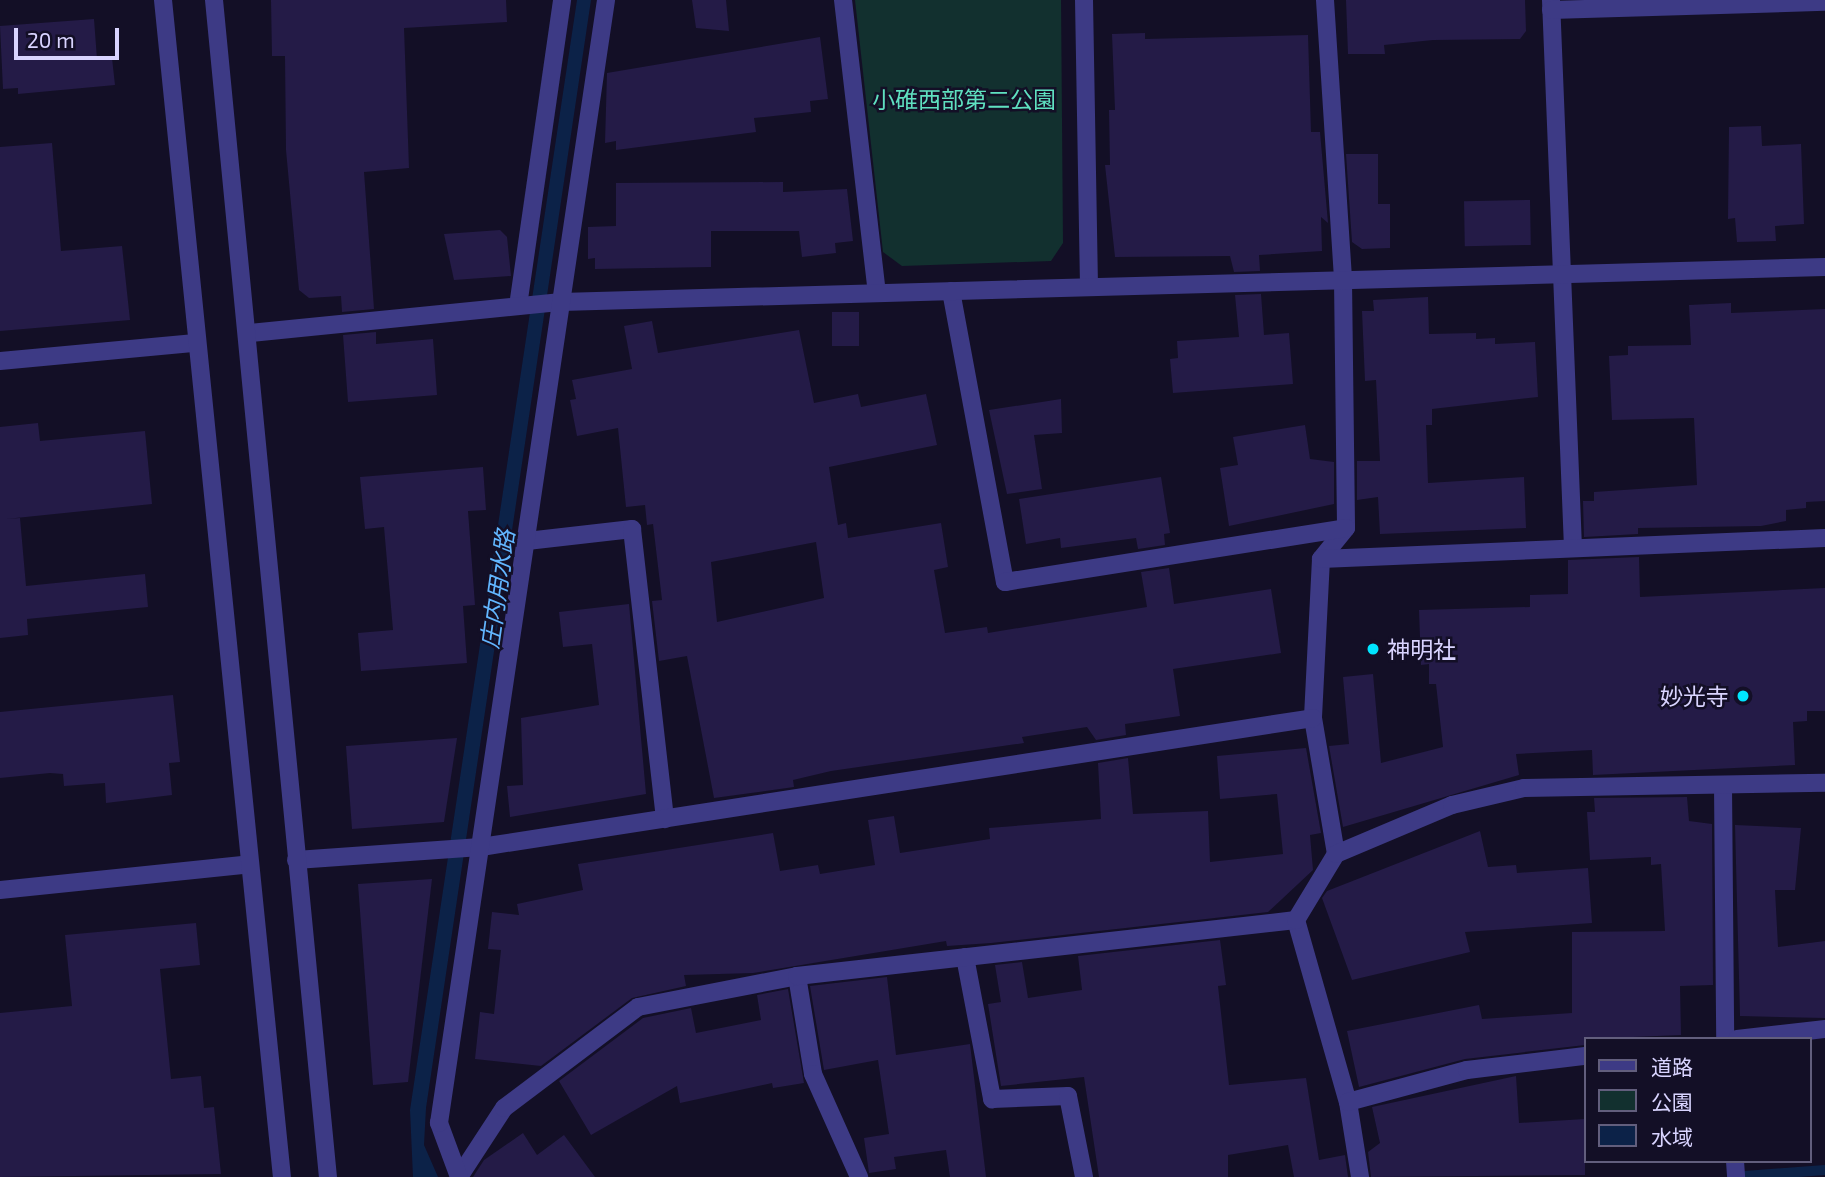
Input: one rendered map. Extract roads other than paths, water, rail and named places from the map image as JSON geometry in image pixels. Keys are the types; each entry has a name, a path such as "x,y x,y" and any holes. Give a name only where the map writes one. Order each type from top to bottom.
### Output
{"street":[{"path":"163,0 195,343 282,1177"},
{"path":"215,0 250,333 296,860 328,1177"},
{"path":"520,306 562,0"},
{"path":"459,1177 439,1123 476,847 527,541 557,303 606,0"},
{"path":"843,0 877,293"},
{"path":"1084,0 1089,287"},
{"path":"1325,0 1343,281 1346,528 1321,559 1313,718 1336,854"},
{"path":"1573,548 1551,5 1825,2"},
{"path":"250,333 557,303 1825,267"},
{"path":"951,291 1005,582 1346,528"},
{"path":"0,361 195,343"},
{"path":"527,541 632,529 666,818"},
{"path":"1321,559 1825,538"},
{"path":"296,860 476,847 1313,718"},
{"path":"1360,1177 1348,1102 1296,920 1336,854 1452,805 1524,788 1825,783"},
{"path":"1723,786 1725,1037"},
{"path":"0,890 250,864"},
{"path":"459,1177 504,1108 638,1007 797,976 1296,920"},
{"path":"965,957 992,1098 1068,1096 1084,1177"},
{"path":"797,976 813,1074 859,1177"},
{"path":"1755,1037 1825,1029"},
{"path":"1348,1102 1466,1070 1584,1056"}],"water":[{"name":"庄内用水路","path":"577,0 591,0 426,1108 424,1145 438,1177 413,1177 410,1110"}],"waterway":[{"path":"1745,1176 1825,1170"}],"place":[{"name":"神明社","path":"1373,649"},
{"name":"妙光寺","path":"1743,696"}],"park label":[{"name":"小碓西部第二公園","path":"964,99"}]}
